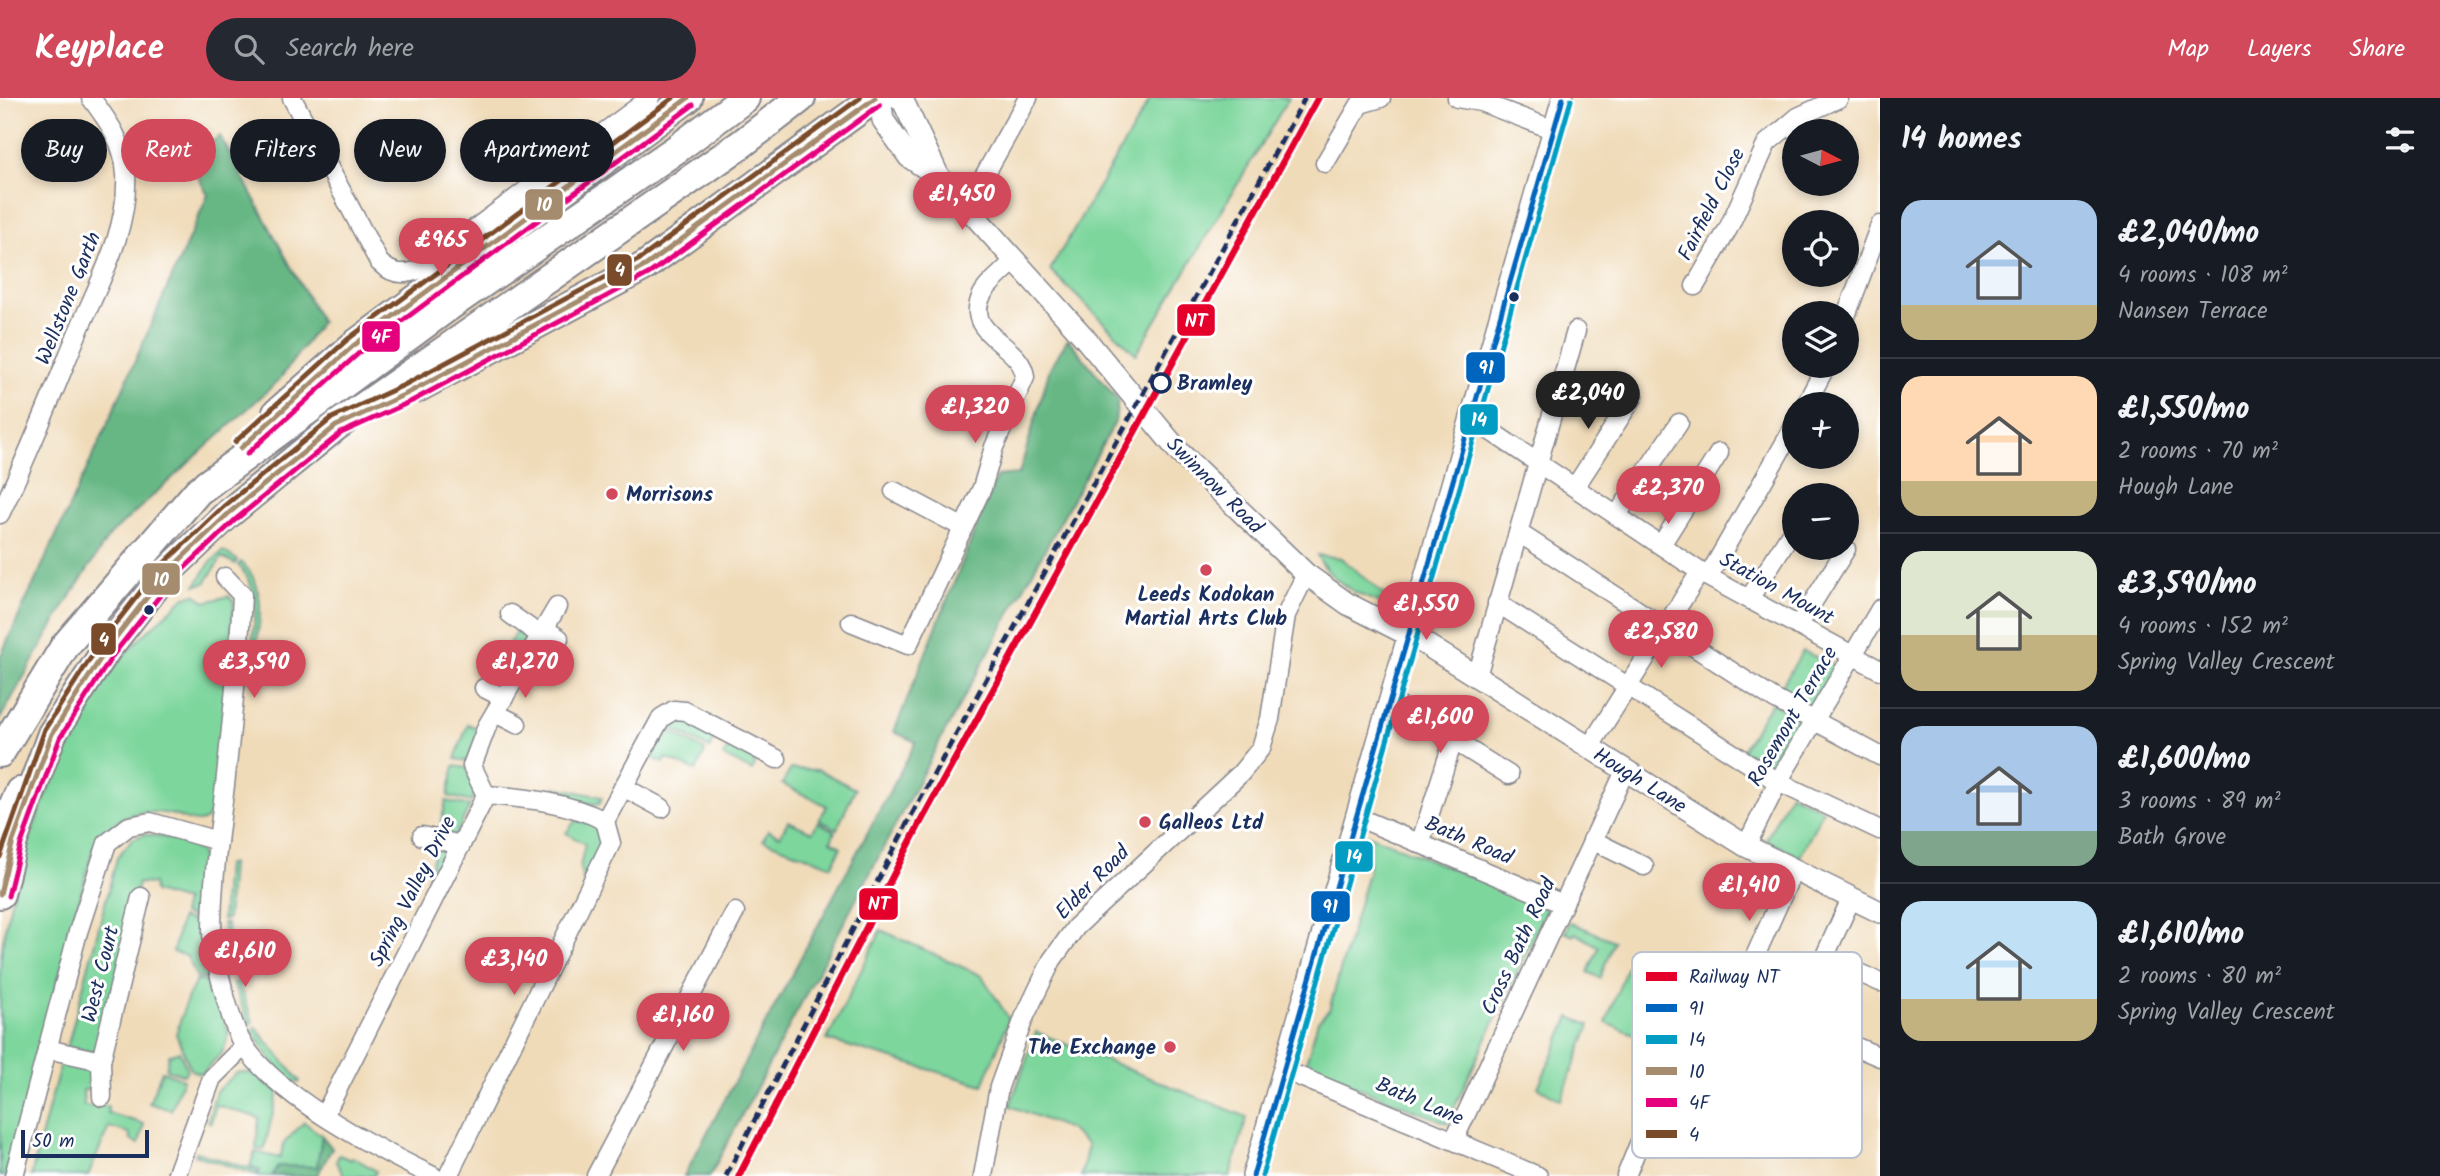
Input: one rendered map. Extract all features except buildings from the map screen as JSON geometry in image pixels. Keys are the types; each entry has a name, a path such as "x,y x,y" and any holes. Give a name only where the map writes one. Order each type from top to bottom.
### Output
{"highway":[{"path":"0,753 65,646 198,491 270,419 353,346 688,98"},
{"path":"198,491 445,309 678,149 745,98"},
{"path":"0,894 13,841 52,734 106,650 166,573 229,513 336,426 740,145 801,98"},
{"path":"336,426 408,393 645,266 878,98"}],"main road":[{"path":"0,833 18,792 52,734"}],"street":[{"name":"Wellstone Garth","path":"0,514 26,461 122,227 126,176 122,149 111,125 91,98"},
{"path":"292,98 379,262 397,273 405,274 422,268 650,98"},
{"name":"Swinnow Road","path":"878,98 880,113 892,136 909,157 939,177 963,203 1083,335 1180,453 1306,574 1348,604 1406,636"},
{"name":"Swinnow Road","path":"898,98 903,101 939,177"},
{"path":"963,203 984,178 1028,98"},
{"path":"1325,163 1360,104 1381,98"},
{"path":"1457,98 1481,102 1554,130"},
{"path":"1253,1176 1357,817 1406,636 1563,98"},
{"name":"Fairfield Close","path":"1695,286 1728,229 1767,143 1798,117 1839,98"},
{"path":"1852,301 1880,225"},
{"path":"851,622 908,645 982,488 994,447 1025,377 1018,360 979,322 978,309 982,294 1014,260"},
{"path":"1477,676 1576,331"},
{"path":"1575,487 1634,396"},
{"name":"Station Mount","path":"1471,418 1704,574 1880,670"},
{"path":"1617,515 1679,423"},
{"path":"1589,748 1665,627 1704,574 1782,448"},
{"path":"1661,545 1719,453"},
{"path":"894,491 962,527"},
{"path":"1519,533 1815,723 1880,756"},
{"path":"1749,599 1782,547"},
{"path":"1798,626 1839,560"},
{"name":"Elder Road","path":"983,1176 999,1087 1024,1018 1052,960 1076,927 1241,773 1261,748 1270,719 1286,615 1306,574"},
{"path":"225,578 242,595 235,774 218,841 212,935 230,976 234,1026 244,1046 285,1088 406,1170 433,1176"},
{"path":"1497,603 1777,782 1880,830"},
{"path":"557,607 548,634 499,705 472,766 486,795 531,798 591,814 605,821"},
{"name":"Rosemont Terrace","path":"1746,846 1777,782 1815,723 1880,609"},
{"path":"510,614 548,634"},
{"name":"Hough Lane","path":"1406,636 1477,676 1746,846 1880,912"},
{"path":"484,688 517,724"},
{"path":"1389,700 1509,775"},
{"path":"448,1176 611,843 605,821 661,718 674,710 685,711 777,759"},
{"path":"1420,844 1453,741"},
{"name":"Cross Bath Road","path":"1454,1140 1625,771"},
{"path":"623,787 662,808"},
{"name":"Spring Valley Drive","path":"324,1116 486,795"},
{"name":"Bath Road","path":"1357,817 1563,904"},
{"path":"14,1176 78,932 107,842 129,826 150,822 218,841"},
{"path":"422,836 461,845"},
{"path":"1592,840 1644,866"},
{"path":"1757,952 1793,871"},
{"name":"West Court","path":"102,1097 101,1061 141,897"},
{"path":"1826,952 1851,899"},
{"path":"596,1176 735,912"},
{"path":"1862,974 1880,982"},
{"path":"176,1176 198,1128 212,1078 244,1046"},
{"path":"47,1049 101,1061"},
{"path":"1862,1049 1880,1057"},
{"name":"Bath Lane","path":"1284,1070 1538,1176"},
{"path":"1626,1176 1633,1158"}],"green space":[{"path":"1151,98 1289,98 1136,354 1050,270"},
{"path":"220,136 230,154 230,182 245,182 321,322 279,380 109,536 63,608 0,719 0,657 103,434 208,195 201,182 216,182 216,139"},
{"path":"1068,339 1118,400 1115,422 935,750 710,1176 684,1176 916,742 894,732 997,476 1019,474 1050,368"},
{"path":"223,551 237,560 235,564 222,557 205,583 196,585 210,563"},
{"path":"1317,555 1341,558 1385,595 1383,603 1345,586 1329,572"},
{"path":"241,562 251,573 259,599 259,627 252,670 248,669 255,601 247,576 238,565"},
{"path":"195,594 206,602 229,596 234,602 217,795 208,818 201,822 161,813 137,813 108,829 93,849 6,1176 0,1176 0,969 4,934 26,851 59,764 99,689 135,643 185,597"},
{"path":"520,625 530,634 518,656 507,647"},
{"path":"1803,651 1837,667 1808,716 1776,695"},
{"path":"502,657 512,668 505,682 490,681"},
{"path":"1771,703 1805,722 1773,774 1740,754"},
{"path":"675,716 717,733 710,749 662,723"},
{"path":"468,724 479,729 467,761 455,759"},
{"path":"664,728 705,751 696,771 666,758 664,763 649,756"},
{"path":"733,741 751,752 755,765 752,771 723,756"},
{"path":"454,766 467,768 474,791 472,802 448,796"},
{"path":"791,769 819,770 855,789 837,829 819,820 827,806 782,784"},
{"path":"555,787 602,797 600,803 593,804 552,794"},
{"path":"1790,793 1823,810 1800,857 1766,840"},
{"path":"446,801 470,806 455,836 439,831"},
{"path":"576,820 593,824 603,837 602,846 583,881 580,867 585,844 566,833"},
{"path":"788,821 812,832 818,822 835,831 831,841 841,847 832,866 763,840 768,830 780,836"},
{"path":"145,834 182,842 201,853 204,883 202,921 182,914 185,901 154,892 153,884 138,883 101,1043 94,1052 67,1048 117,858 132,839"},
{"path":"1369,835 1547,908 1447,1123 1305,1066 1318,1021 1329,1010 1369,869"},
{"path":"437,843 447,851 433,879 428,878"},
{"path":"226,864 231,864 227,919 222,920"},
{"path":"181,918 203,925 211,980 196,976 187,956 173,952"},
{"path":"1570,922 1614,941 1600,978 1588,972 1599,947 1575,933 1573,936 1565,932"},
{"path":"223,923 227,924 233,970 228,968"},
{"path":"881,930 982,976 1009,1019 983,1085 827,1040"},
{"path":"1627,966 1632,967 1632,1033 1606,1023"},
{"path":"197,979 212,984 229,1034 222,1053 201,1074 191,1070 176,1034 187,999"},
{"path":"238,982 253,1022 249,1024 233,983"},
{"path":"1570,1017 1590,1025 1561,1100 1538,1087"},
{"path":"255,1027 299,1083 273,1062 252,1031"},
{"path":"1036,1032 1247,1117 1230,1176 1081,1176 1088,1145 1069,1129 1010,1106"},
{"path":"179,1051 187,1069 184,1075 166,1069 169,1055"},
{"path":"67,1063 87,1069 92,1076 95,1088 83,1090 84,1106 108,1106 108,1113 144,1124 139,1144 131,1140 129,1133 109,1127 88,1176 31,1176 60,1065"},
{"path":"162,1071 183,1079 171,1110 149,1103"},
{"path":"238,1072 258,1074 278,1092 264,1150 256,1149 259,1118 216,1105 211,1123 208,1121 216,1091"},
{"path":"304,1122 322,1136 317,1167 279,1166 272,1176 259,1176 260,1170 250,1166 255,1152 280,1158 284,1143"},
{"path":"322,1136 332,1148 317,1176 272,1176 278,1166 317,1167"},
{"path":"196,1152 258,1171 257,1175 195,1155"},
{"path":"339,1155 351,1160 353,1157 376,1171 374,1176 344,1176 336,1162"}],"railway":[{"path":"726,1176 910,818 1305,98"}],"rail line":[{"name":"NT","path":"739,1176 920,823 1318,98"}],"transit line":[{"name":"4","path":"235,442 348,339 673,98"},
{"name":"10","path":"241,448 353,346 688,98"},
{"name":"4","path":"0,857 45,729 99,645 159,568 223,507 332,418 404,385 640,259 860,98"},
{"name":"10","path":"0,894 13,841 52,734 106,650 166,573 229,513 336,426 408,393 645,266 875,98"},
{"name":"91","path":"1253,1176 1563,98"},
{"name":"14","path":"1262,1176 1571,100"},
{"name":"4F","path":"247,454 359,353 693,105"},
{"name":"4F","path":"8,896 21,844 60,738 113,655 173,579 235,520 341,433 412,401 650,273 880,105"}],"place":[{"name":"Bramley","path":"1161,383"},
{"name":"Morrisons","path":"612,494"},
{"name":"Leeds Kodokan Martial Arts Club","path":"1206,570"},
{"name":"Galleos Ltd","path":"1145,822"},
{"name":"The Exchange","path":"1170,1047"}]}
